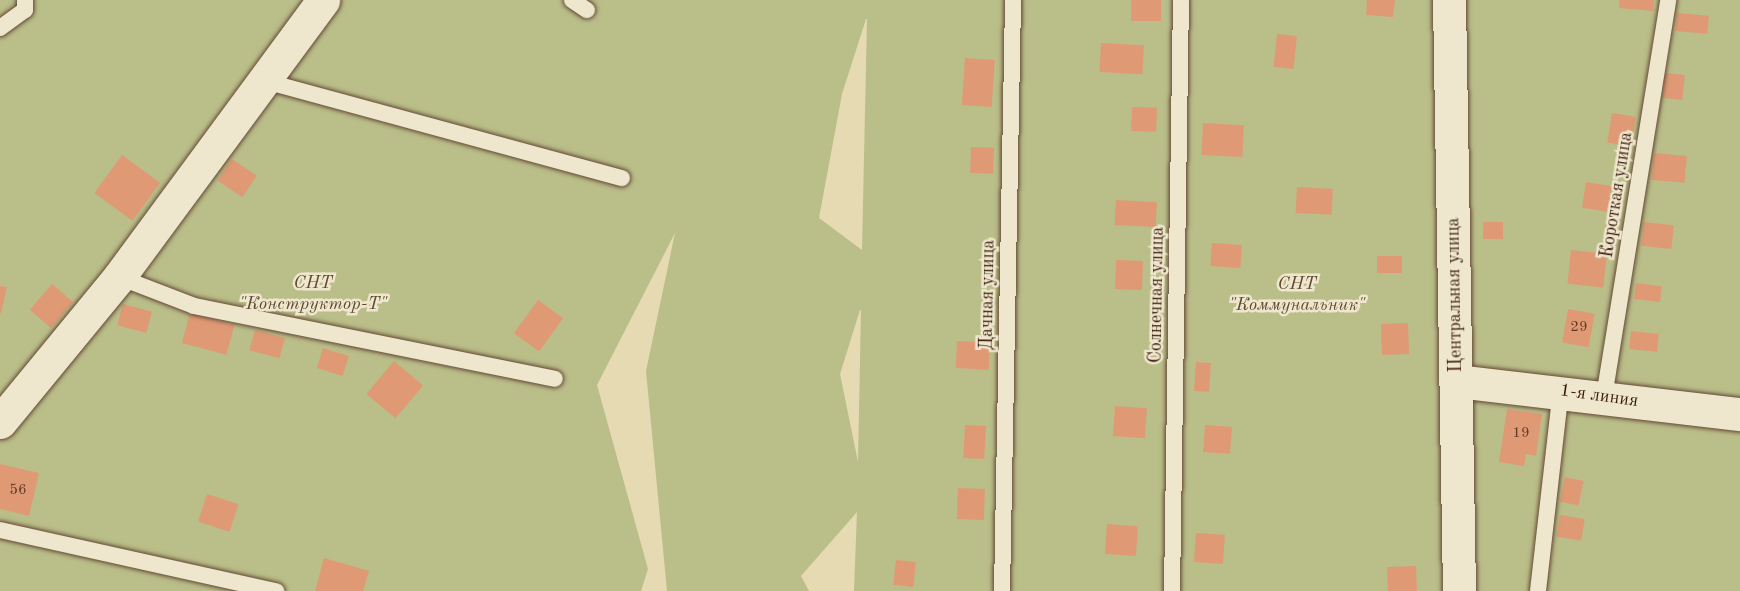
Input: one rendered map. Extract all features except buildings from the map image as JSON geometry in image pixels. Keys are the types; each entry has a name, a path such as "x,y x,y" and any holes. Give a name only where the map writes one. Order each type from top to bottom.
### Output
{"street":[{"path":"0,422 119,277 261,80 324,0"},
{"name":"Центральная улица","path":"1449,0 1459,591"},
{"name":"1-я линия","path":"1457,381 1561,390 1740,414"}],"lane":[{"path":"0,28 25,10 26,0"},
{"path":"572,0 587,10"},
{"name":"Дачная улица","path":"1002,591 1013,0"},
{"name":"Солнечная улица","path":"1172,591 1181,0"},
{"name":"Короткая улица","path":"1604,396 1668,0"},
{"path":"261,80 622,178"},
{"path":"119,277 194,306 555,379"},
{"path":"1538,591 1561,390"},
{"path":"0,530 276,591"}],"green space":[{"path":"0,0 1740,0 1740,591 854,591 857,512 801,576 809,591 667,591 646,371 675,233 597,385 648,569 641,591 0,591","holes":["867,19 862,250 819,218 842,94","861,310 858,462 840,374"]}],"park label":[{"name":"СНТ \"Конструктор-Т\"","path":"313,294"},
{"name":"СНТ \"Коммунальник\"","path":"1297,295"}]}
